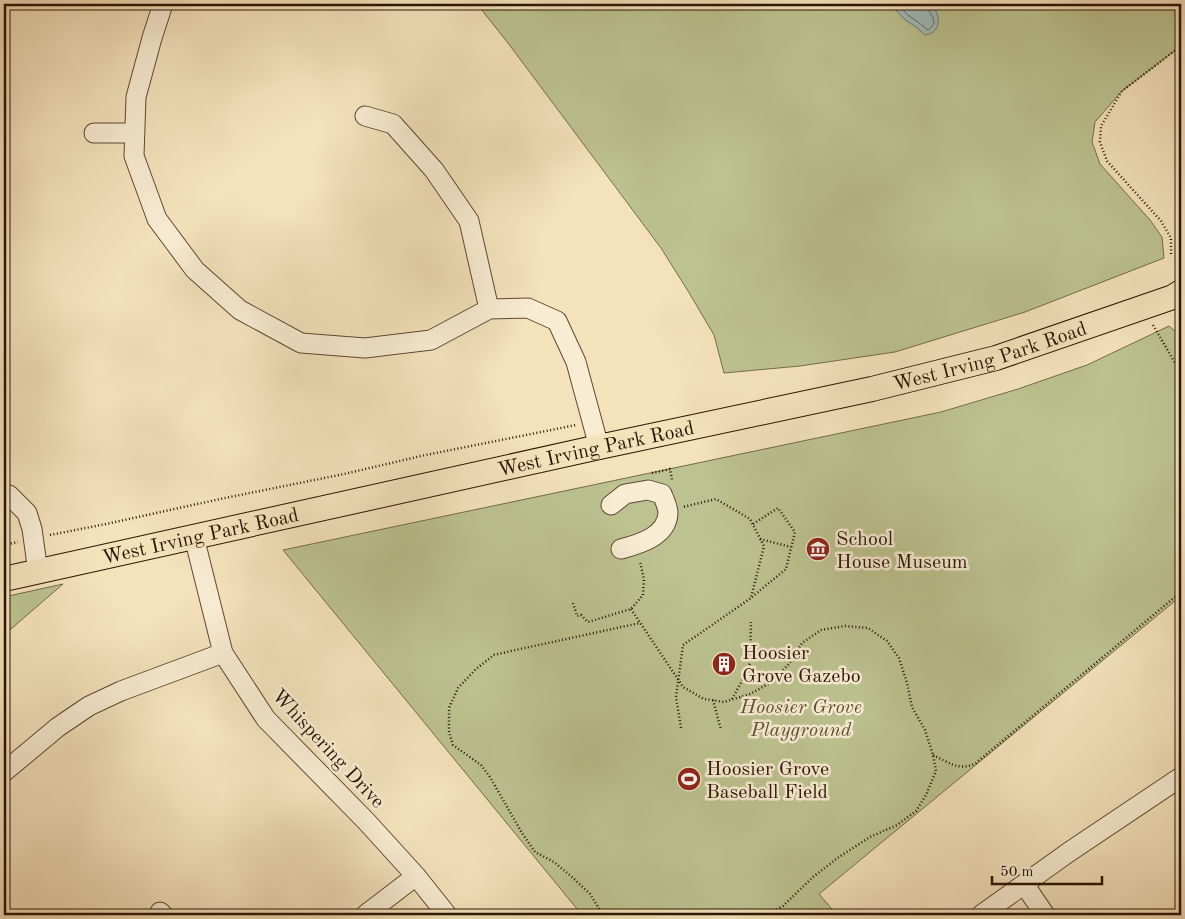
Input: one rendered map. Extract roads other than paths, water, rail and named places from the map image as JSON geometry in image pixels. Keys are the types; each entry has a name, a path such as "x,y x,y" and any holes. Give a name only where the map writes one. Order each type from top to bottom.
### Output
{"main road":[{"name":"West Irving Park Road","path":"4,579 599,447 872,389 996,358 1143,307 1178,299"}],"street":[{"path":"163,4 136,97 134,156 157,219 195,270 240,310 302,343 365,348 431,340 489,309 528,308 557,321 576,362 599,447"},
{"path":"365,116 394,124 434,170 469,220 489,309"},
{"path":"94,133 135,133"},
{"path":"611,505 625,494 648,490 662,494 669,511 665,527 657,534 640,544 621,549"},
{"path":"9,495 27,513 34,538 38,572"},
{"name":"Whispering Drive","path":"194,537 222,653 266,719 366,821 416,876 447,915"},
{"path":"4,772 58,727 89,706 121,691 222,653"},
{"path":"981,915 1181,777"},
{"path":"365,915 416,876"},
{"path":"1024,884 1045,915"}],"water":[{"path":"901,4 930,4 936,11 938,18 938,25 935,31 925,35 905,20 896,10"}],"place":[{"name":"School House Museum","path":"818,549"},
{"name":"Hoosier Grove Gazebo","path":"724,664"},
{"name":"Hoosier Grove Baseball Field","path":"689,779"}],"park label":[{"name":"Hoosier Grove Playground","path":"801,718"}]}
